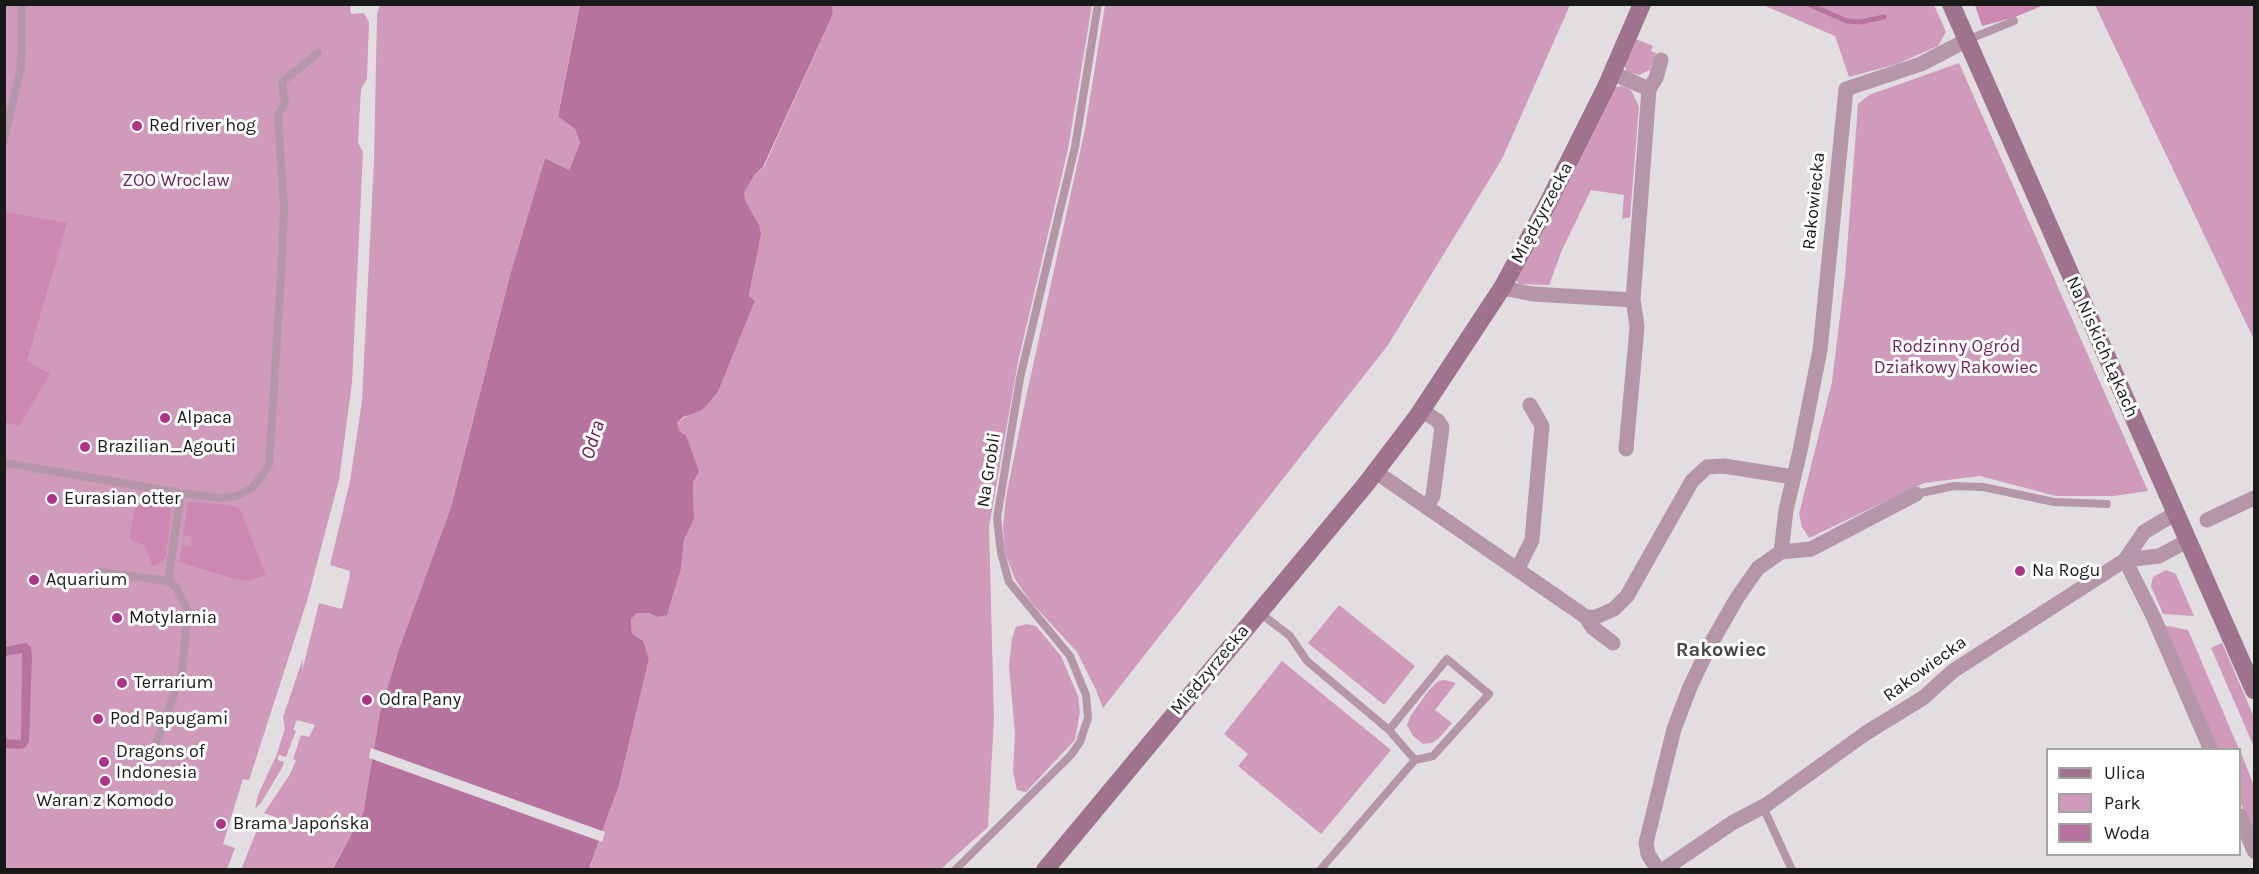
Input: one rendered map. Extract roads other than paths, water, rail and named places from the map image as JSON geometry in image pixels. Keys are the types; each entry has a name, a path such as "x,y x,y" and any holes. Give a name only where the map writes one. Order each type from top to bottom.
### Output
{"street":[{"name":"Międzyrzecka","path":"1045,870 1376,472 1421,410 1502,288 1548,204 1612,73 1642,4"},
{"name":"Na Niskich Łąkach","path":"1951,4 2254,690"},
{"name":"Rakowiecka","path":"1780,552 1793,477 1820,350 1846,89 1921,64 1967,40"},
{"path":"1626,449 1637,326 1633,300 1648,89 1656,78 1661,60"},
{"path":"1612,73 1648,89"},
{"path":"1502,288 1533,294 1633,300"},
{"path":"1518,568 1532,540 1542,426 1530,405"},
{"path":"1421,410 1438,420 1442,427 1433,496 1427,506"},
{"path":"1586,617 1596,617 1607,613 1627,596 1692,481 1707,467 1724,466 1793,477"},
{"path":"1376,472 1586,617 1592,627 1613,643"},
{"path":"1658,870 1648,854 1646,843 1674,729 1690,687 1710,645 1737,598 1758,568 1780,552 1811,549 1916,494"},
{"path":"2207,520 2254,498"},
{"path":"2176,513 2144,532 2125,560 2153,616 2210,748"},
{"name":"Rakowiecka","path":"1663,870 1732,823 1764,807 1866,733 1923,699 1953,671 2125,560 2159,556 2188,540"},
{"path":"2241,818 2254,851"}],"lane":[{"path":"4,140 21,67 22,4"},
{"name":"Na Grobli","path":"956,870 1071,755 1080,742 1088,718 1086,695 1070,656 1009,582 1001,553 997,518 1020,378 1075,147 1098,4"},
{"path":"1967,40 2014,21"},
{"path":"4,463 221,498 237,496 251,489 269,465 284,209 278,114 285,104 282,82 318,53"},
{"path":"1916,494 1954,486 1983,487 2054,502 2107,504"},
{"path":"168,581 181,493"},
{"path":"99,572 168,581 176,587 188,611 182,672 156,744"},
{"path":"1259,612 1290,636 1307,661 1389,730 1415,759"},
{"path":"1320,870 1415,759 1433,756 1489,694 1447,659 1389,730"},
{"path":"1764,807 1792,870"}],"water":[{"name":"Odra","path":"580,5 832,5 833,14 763,167 755,174 744,192 745,200 759,225 761,234 749,296 755,301 718,392 702,410 683,417 677,423 680,432 686,435 699,472 693,482 694,519 684,540 681,569 667,615 657,617 649,613 637,613 631,619 632,634 643,641 649,659 619,785 589,869 332,870 363,813 380,712 399,649 451,507 510,275 545,158 569,170 580,143 575,129 558,116"},
{"path":"26,643 31,647 32,656 29,742 24,748 5,748 5,739 21,740 22,653 5,656 5,647"}],"waterway":[{"path":"1808,4 1847,21 1860,22 1884,17"}],"place":[{"name":"Red river hog","path":"137,126"},
{"name":"Alpaca","path":"165,418"},
{"name":"Brazilian_Agouti","path":"85,447"},
{"name":"Eurasian otter","path":"52,499"},
{"name":"Na Rogu","path":"2020,571"},
{"name":"Aquarium","path":"34,580"},
{"name":"Motylarnia","path":"117,618"},
{"name":"Terrarium","path":"122,683"},
{"name":"Odra Pany","path":"367,700"},
{"name":"Pod Papugami","path":"98,719"},
{"name":"Dragons of Indonesia","path":"104,762"},
{"name":"Waran z Komodo","path":"105,781"},
{"name":"Brama Japońska","path":"221,824"}],"district":[{"name":"Rakowiec","path":"1721,650"}],"park label":[{"name":"ZOO Wroclaw","path":"176,181"},
{"name":"Rodzinny Ogród Działkowy Rakowiec","path":"1956,357"}]}
